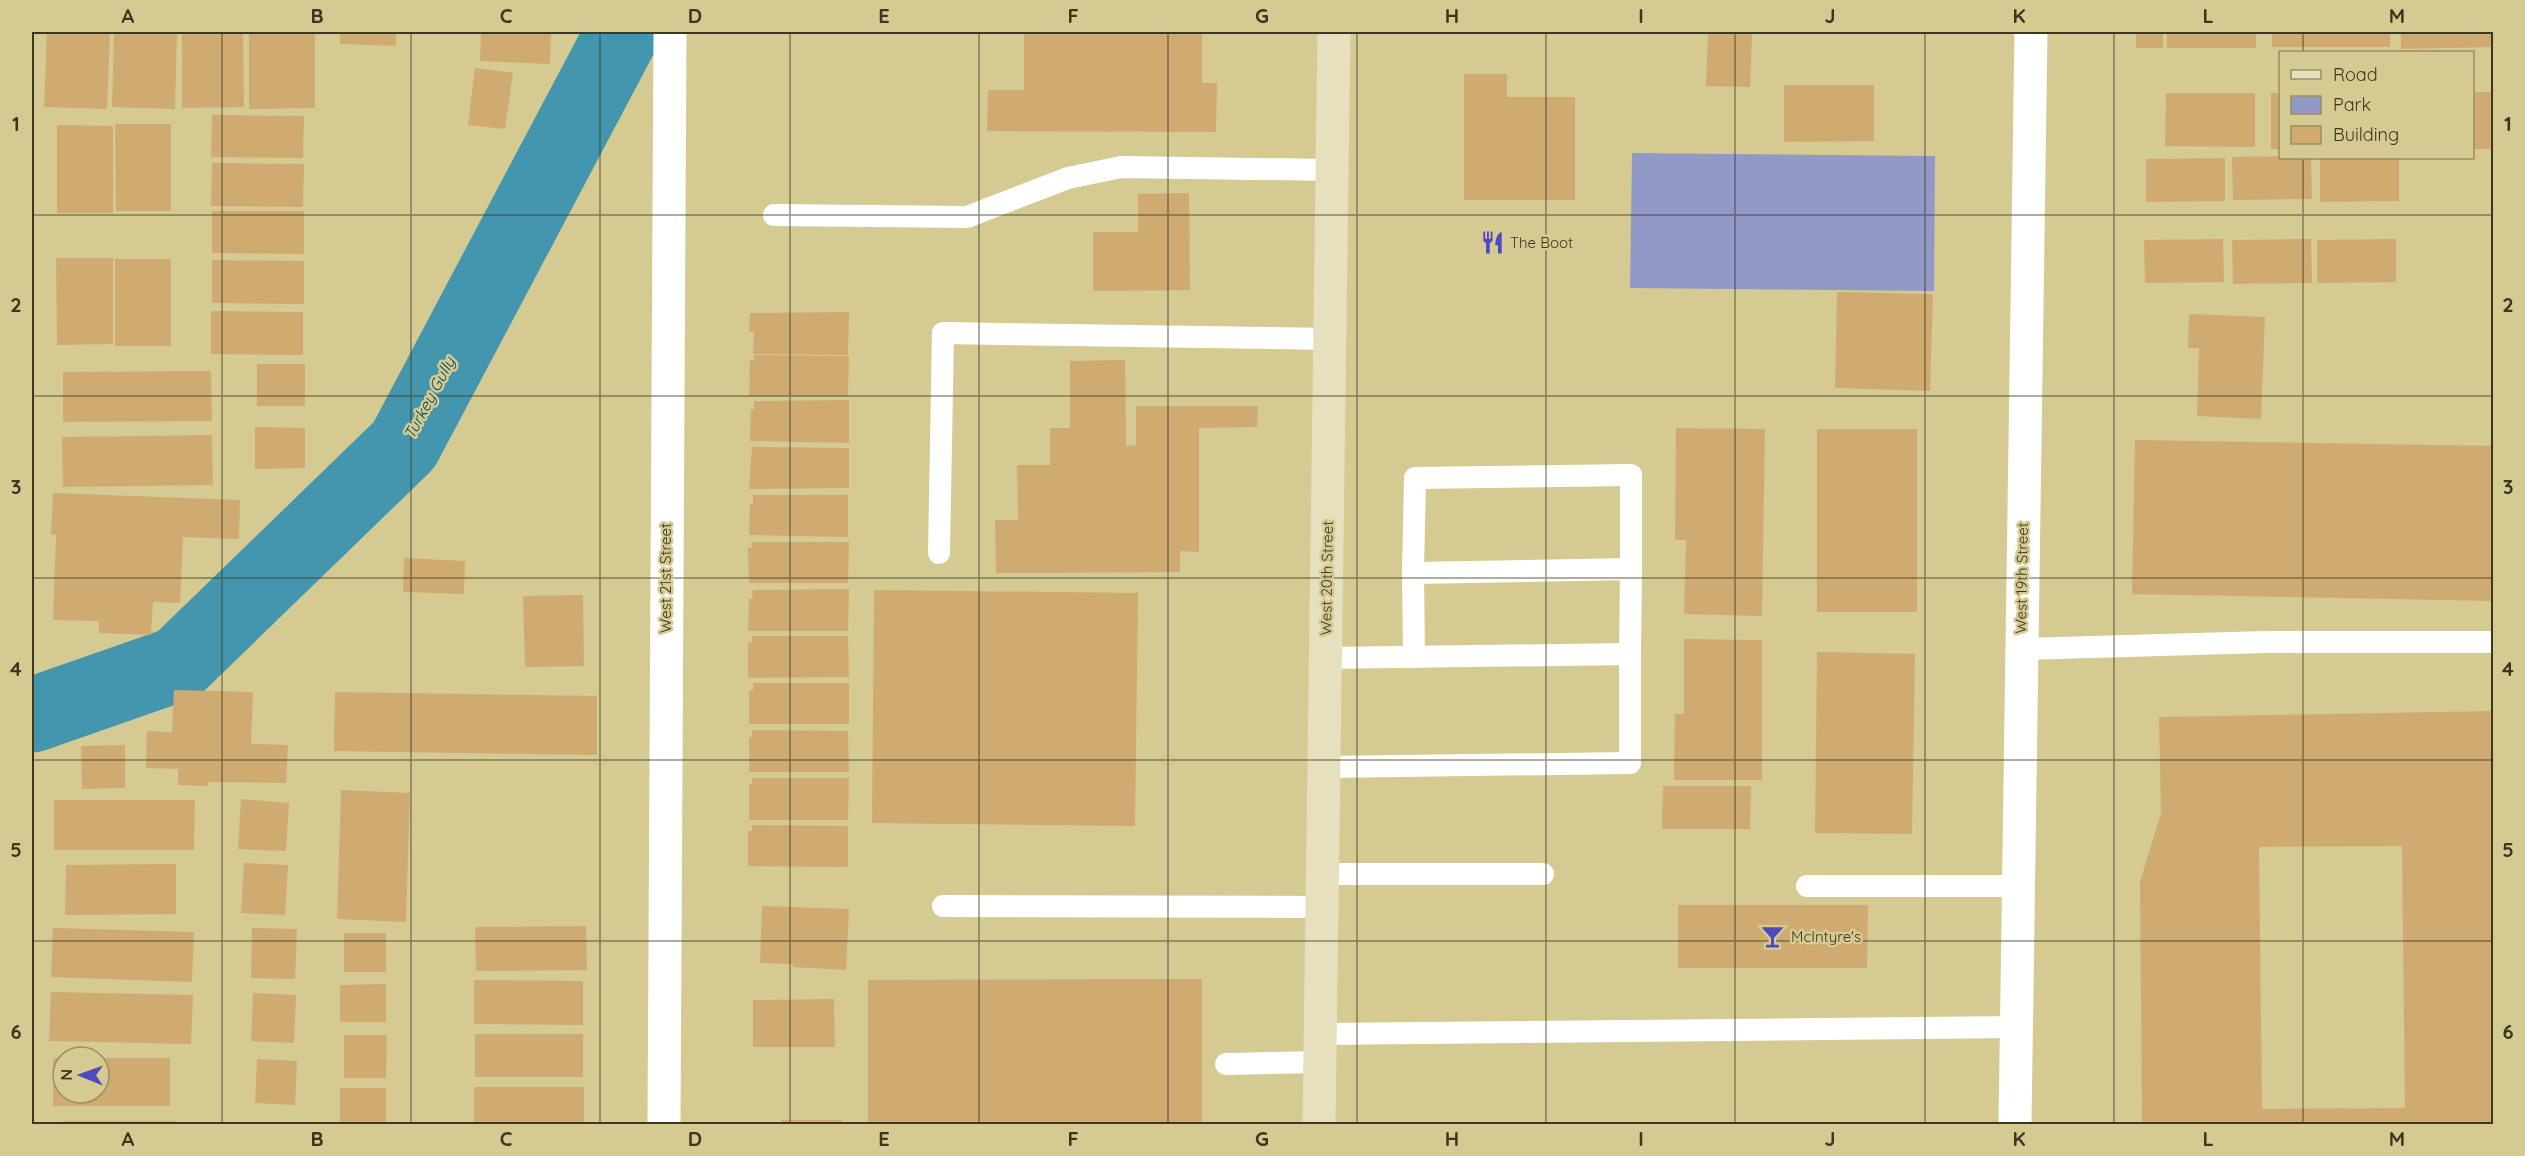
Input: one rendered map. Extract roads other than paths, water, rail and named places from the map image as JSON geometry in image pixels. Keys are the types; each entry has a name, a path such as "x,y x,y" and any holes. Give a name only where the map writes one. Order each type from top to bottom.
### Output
{"main road":[{"name":"West 20th Street","path":"1319,1125 1334,32"}],"street":[{"name":"West 21st Street","path":"664,1125 670,32"},
{"name":"West 19th Street","path":"2015,1125 2031,32"}],"lane":[{"path":"774,215 967,217 1068,178 1121,167 1333,170"},
{"path":"939,553 943,333 1330,339"},
{"path":"1324,767 1630,763 1631,475 1415,478 1413,657"},
{"path":"1413,573 1631,569"},
{"path":"2021,650 2266,642 2493,642"},
{"path":"1326,658 1630,654"},
{"path":"1323,874 1543,874"},
{"path":"1807,886 2017,886"},
{"path":"943,906 1323,907"},
{"path":"1226,1064 1320,1048 2017,1027"}],"waterway":[{"name":"Turkey Gully","path":"32,715 178,664 404,445 623,32"}],"place":[{"name":"The Boot","path":"1492,243"},
{"name":"McIntyre's","path":"1773,937"}]}
